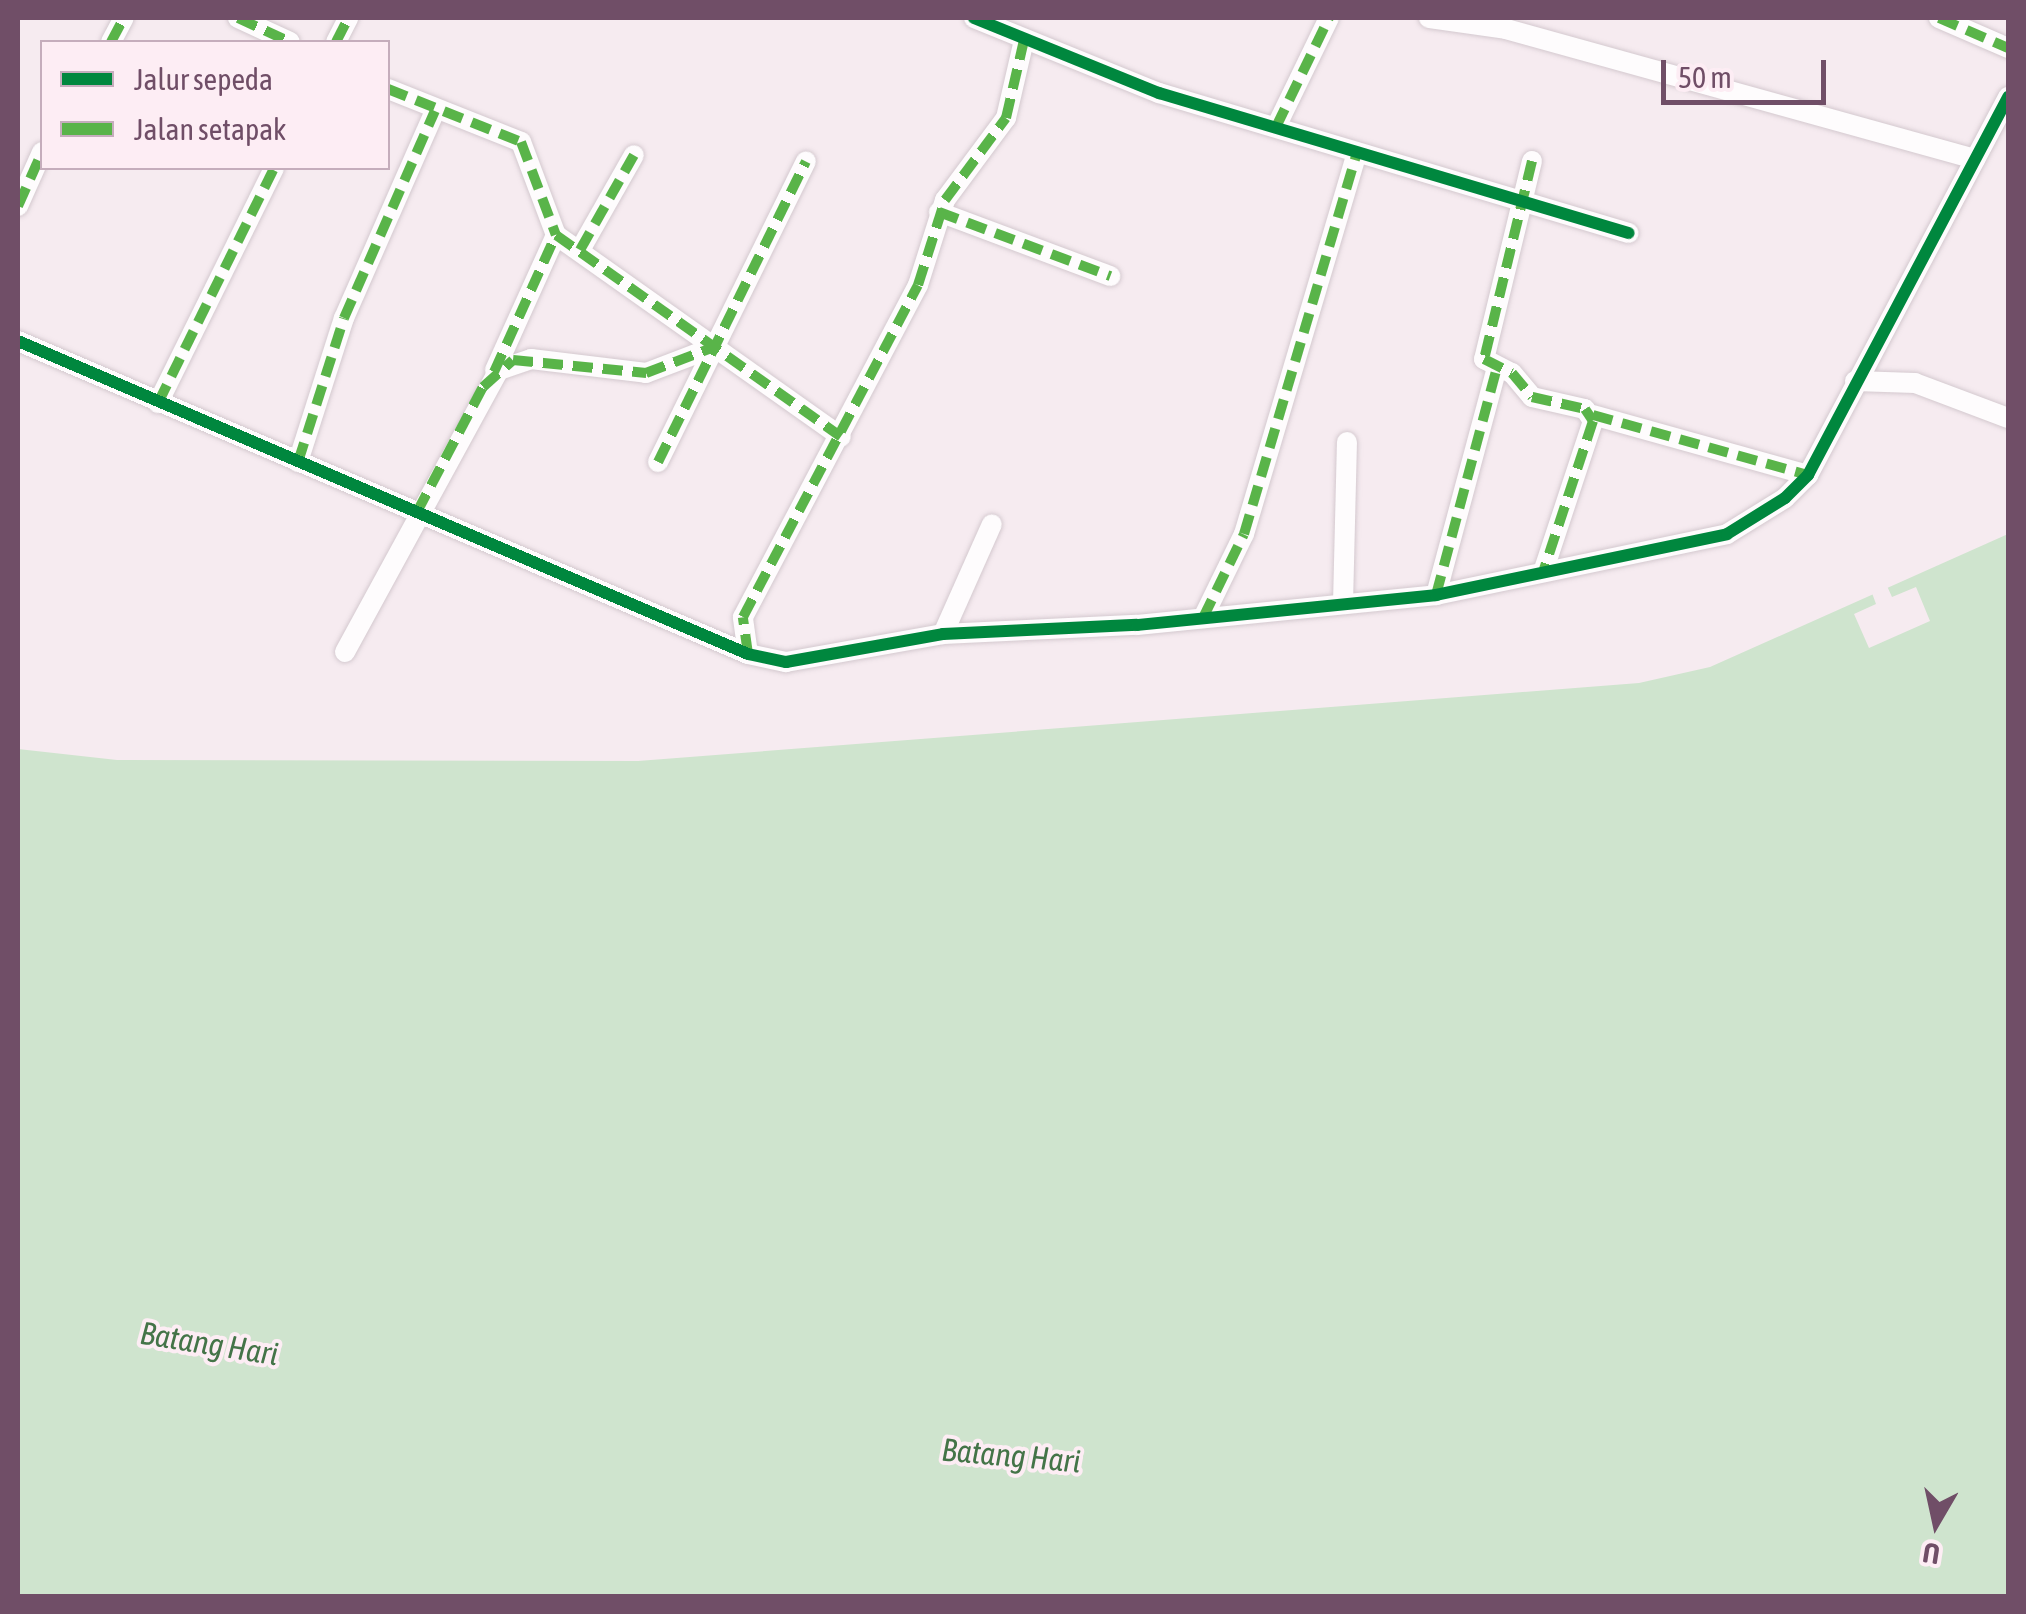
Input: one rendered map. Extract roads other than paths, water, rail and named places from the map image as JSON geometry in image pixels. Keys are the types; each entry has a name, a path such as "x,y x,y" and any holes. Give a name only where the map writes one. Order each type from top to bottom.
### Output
{"street":[{"path":"112,40 124,18"},
{"path":"238,18 286,40"},
{"path":"981,18 1024,40 1159,94 1276,126 1522,206 1629,233"},
{"path":"1276,126 1327,18 1338,18"},
{"path":"1429,18 1506,29 1975,159"},
{"path":"1939,18 2008,48"},
{"path":"748,654 743,617 918,286 939,212 1006,118 1024,40"},
{"path":"390,90 521,142 556,235 713,352 841,437"},
{"path":"18,341 748,654 786,662 943,634 1203,618 1436,595 1544,569 1727,534 1765,515 1808,475 2008,97"},
{"path":"298,462 344,318 436,111"},
{"path":"1203,618 1244,534 1357,152"},
{"path":"580,250 634,155"},
{"path":"18,206 40,156"},
{"path":"658,462 806,161"},
{"path":"1532,161 1484,359 1532,397 1808,475"},
{"path":"158,402 273,170"},
{"path":"939,212 1110,276"},
{"path":"345,652 492,377 556,235"},
{"path":"492,377 514,360 646,373 713,352"},
{"path":"1436,595 1498,368"},
{"path":"1855,381 1915,383 2008,418"},
{"path":"1544,569 1592,415"},
{"path":"1342,604 1347,442"},
{"path":"943,634 992,524"}],"water":[{"name":"Batang Hari","path":"2008,534 2008,1596 18,1596 18,749 117,760 638,761 1639,683 1710,667"}]}
